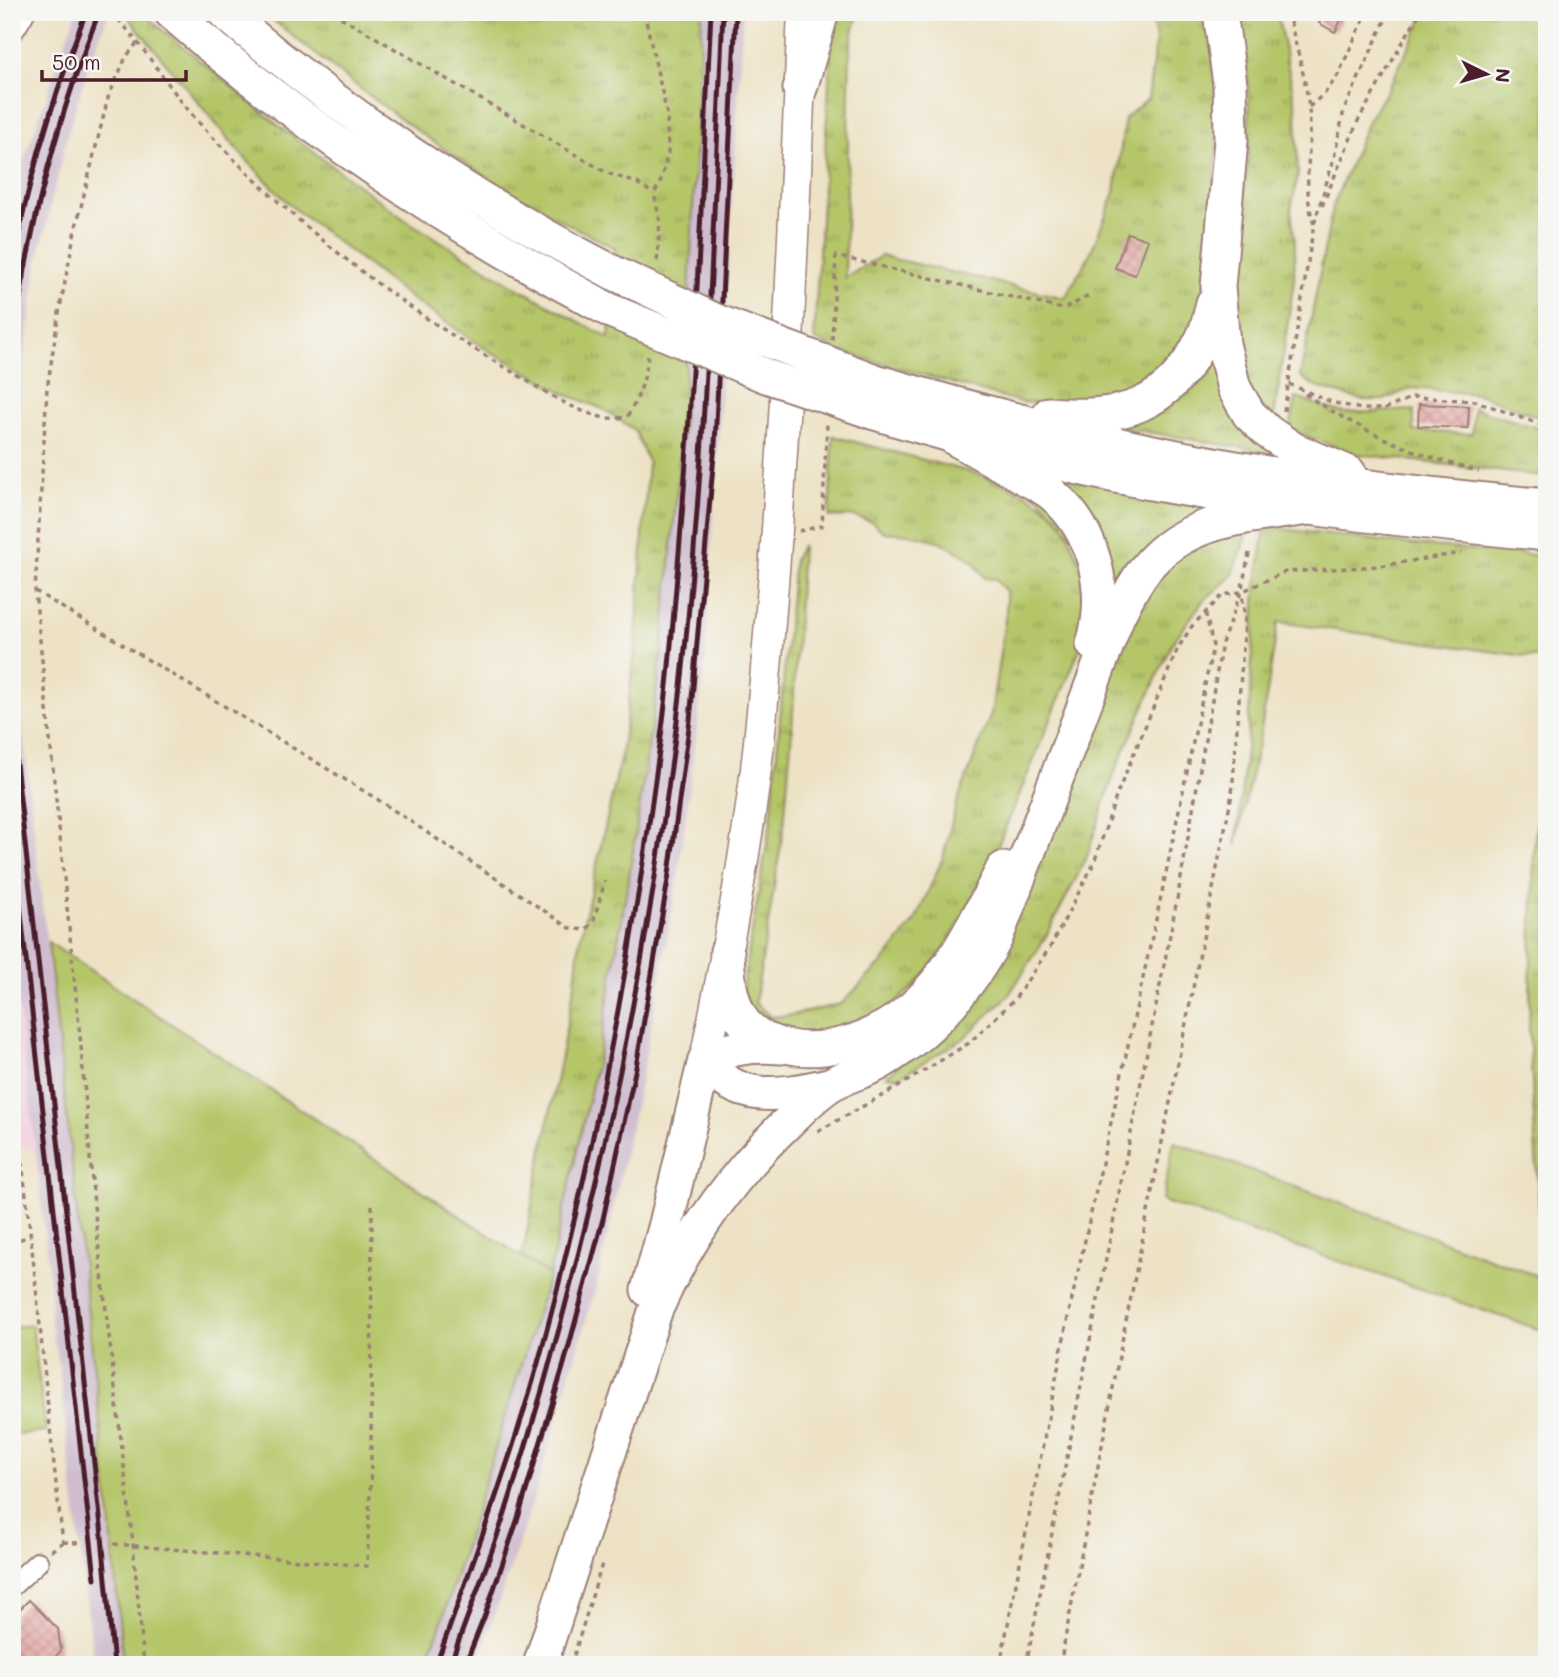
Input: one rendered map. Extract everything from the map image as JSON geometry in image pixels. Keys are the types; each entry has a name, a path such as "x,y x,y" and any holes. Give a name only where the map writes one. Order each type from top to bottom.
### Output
{"highway":[{"path":"171,12 249,78 371,168 489,243 611,311 724,360 874,397 1146,482 1309,508 1547,534"},
{"path":"224,12 328,97 410,155 499,211 614,273 874,397"},
{"path":"800,89 822,12"},
{"path":"1220,12 1230,84 1231,140 1218,287 1223,344 1234,388 1249,414 1268,432 1293,449 1393,491"},
{"path":"957,422 1102,415 1139,406 1165,391 1185,369 1203,338 1218,287"},
{"path":"957,422 1393,491 1547,506"},
{"path":"616,1429 639,1324 705,1060 722,1051 757,1045 822,1048 843,1044 872,1034 914,1007 940,977 980,913 1018,835 1096,635 1100,607 1099,578 1087,541 1072,515 1051,493 957,422"},
{"path":"705,1060 716,1076 734,1088 755,1093 788,1094 831,1085 877,1065 918,1037 955,1001 984,960 996,937 1118,617 1135,584 1155,558 1182,535 1231,519 1309,508"},
{"path":"727,951 729,989 742,1021 757,1035 781,1046"},
{"path":"540,1665 656,1309 672,1273 717,1202 750,1161 802,1108 831,1085"},
{"path":"521,1665 639,1324"}],"main road":[{"path":"12,27 21,12"},
{"path":"705,1060 744,856 759,743 784,434 803,12"}],"street":[{"path":"12,1586 38,1562"}],"path":[{"path":"111,12 160,70 202,126 269,195 354,268 449,336 561,401 602,418 627,417"},
{"path":"332,12 607,173 636,183 654,194 662,180 668,153 667,114 644,12"},
{"path":"1288,12 1309,107 1311,144 1307,196 1314,224"},
{"path":"1309,107 1325,93 1338,75 1367,12"},
{"path":"1282,419 1314,224 1334,158 1344,110 1389,12"},
{"path":"1314,224 1358,121 1420,12"},
{"path":"137,43 126,57 108,98 74,235 58,318 47,389 35,591 81,1046 94,1206 133,1544 144,1665"},
{"path":"831,350 836,256 1063,309 1091,295"},
{"path":"1289,384 1378,437 1440,462 1487,473"},
{"path":"1300,390 1331,402 1361,409 1385,409 1413,397 1475,401 1547,427"},
{"path":"776,536 821,526 827,418"},
{"path":"1026,1665 1179,889 1222,643 1241,592 1250,549"},
{"path":"809,1138 819,1129 896,1088 969,1043 1015,999 1052,943 1094,863 1116,794 1178,648 1205,610 1223,594 1241,592 1285,572 1380,566 1465,553"},
{"path":"35,591 377,799 570,928 585,930 593,923 605,881"},
{"path":"1060,1665 1232,794 1245,620 1241,592"},
{"path":"1000,1665 1068,1317 1163,892 1213,646 1205,610"},
{"path":"12,1092 22,1153 49,1432 63,1542 78,1542"},
{"path":"12,1150 22,1153"},
{"path":"114,1544 368,1566 372,1202"},
{"path":"12,1245 15,1241 30,1236"},
{"path":"571,1665 604,1559"}],"shaded area":[{"path":"76,12 104,12 108,15 88,67 66,140 38,260 21,377 13,483 12,553 12,213 23,163"},
{"path":"702,12 743,12 705,664 678,877 644,1065 596,1287 528,1516 477,1665 424,1665 439,1630 549,1275 599,1053 631,864 661,660 683,425"},
{"path":"12,161 23,163 12,213"},
{"path":"12,595 22,725 68,1131 123,1665 94,1665 57,1352 53,1339 36,1151 12,954"},
{"path":"12,954 14,960 36,1151 12,1143"}],"green space":[{"path":"129,12 141,12 288,133 404,219 521,290 609,338 615,248 528,202 450,153 355,84 263,12 702,12 683,425 661,660 631,864 599,1053 549,1275 522,1257 575,983 579,944 621,756 635,652 648,462 635,431 603,409 568,395 486,349 413,300 291,206 240,153 128,17"},
{"path":"835,12 858,12 850,46 845,278 881,256 1065,298 1090,254 1115,192 1125,118 1148,99 1156,40 1151,12 1210,12 1219,117 1208,274 1194,327 1167,375 1128,403 1083,408 1020,402 838,351 814,339"},
{"path":"1236,12 1277,12 1296,107 1298,174 1291,210 1295,242 1294,280 1274,417 1247,392 1233,330 1235,279 1248,162 1249,107 1246,59"},
{"path":"1426,12 1547,12 1547,420 1478,394 1411,388 1384,400 1361,400 1317,387 1300,377 1333,205 1369,119 1389,87"},
{"path":"1214,337 1285,455 1094,423"},
{"path":"1296,398 1344,413 1414,410 1414,431 1472,434 1474,407 1547,432 1547,477 1350,453 1290,429"},
{"path":"833,436 981,475 1027,494 1061,518 1089,584 1079,651 994,855 968,908 941,954 915,986 883,1013 825,1039 756,1028 742,990 771,821 794,559 802,545 784,826 755,1003 771,1017 841,1004 883,962 916,919 943,858 956,805 991,714 1006,613 1006,591 995,579 985,578 972,560 939,541 910,534 884,532 872,522 853,516 829,517"},
{"path":"1012,466 1221,507 1105,623 1106,575"},
{"path":"1247,526 1247,534 1233,575 1203,601 1171,645 1114,774 1086,859 1044,940 1008,996 963,1039 899,1077 887,1076 926,1040 1097,681 1166,560"},
{"path":"1265,527 1406,544 1547,556 1547,659 1278,622 1261,730 1236,846 1248,730 1256,588"},
{"path":"1547,691 1547,1287 1543,1278 1529,1029 1534,854"},
{"path":"48,942 549,1275 439,1630 424,1665 123,1665 110,1518"},
{"path":"1174,1142 1543,1278 1547,1287 1547,1332 1162,1201"},
{"path":"32,1325 46,1432 12,1435 12,1327"}],"building":[{"path":"1324,12 1345,12 1335,32 1319,23"},
{"path":"1128,233 1148,240 1135,275 1115,268"},
{"path":"1419,404 1469,406 1468,428 1418,426"},
{"path":"29,1600 58,1629 61,1651 47,1665 12,1665 12,1617"}],"railway":[{"path":"12,271 42,140 86,12"},
{"path":"12,355 25,267 45,180 69,95 99,12"},
{"path":"436,1665 505,1470 541,1352 580,1196 627,959 652,800 672,637 693,350 711,12"},
{"path":"450,1665 505,1513 562,1319 609,1121 648,922 687,633 701,456 723,12"},
{"path":"465,1665 518,1518 564,1364 603,1219 636,1067 669,874 690,720 715,444 736,12"},
{"path":"12,727 101,1526 114,1665"},
{"path":"12,833 95,1578"}]}
